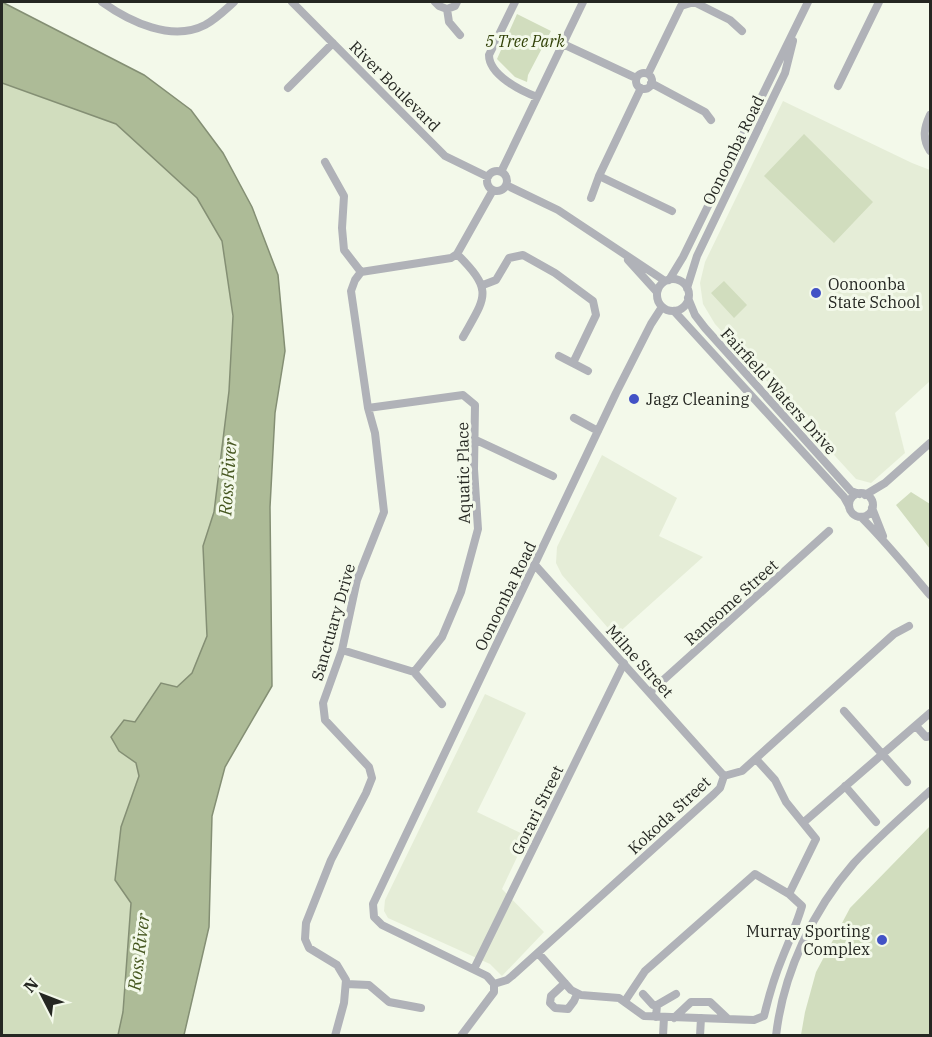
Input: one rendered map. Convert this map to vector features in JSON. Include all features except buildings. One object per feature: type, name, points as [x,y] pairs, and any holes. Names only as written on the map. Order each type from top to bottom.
[{"type":"street","points":[[102,2],[134,20],[161,30],[183,32],[207,24],[234,2]]},
{"type":"street","name":"River Boulevard","points":[[292,2],[445,156],[488,177]]},
{"type":"street","points":[[435,2],[447,9]]},
{"type":"street","points":[[447,9],[455,6],[457,2]]},
{"type":"street","points":[[515,2],[489,55],[490,63],[507,81],[537,98]]},
{"type":"street","points":[[501,172],[583,2]]},
{"type":"street","points":[[648,74],[681,6],[694,2],[730,20],[742,31]]},
{"type":"street","name":"Oonoonba Road","points":[[667,280],[683,257],[808,2]]},
{"type":"street","points":[[838,86],[879,2]]},
{"type":"street","points":[[447,9],[449,22],[460,35]]},
{"type":"street","name":"Oonoonba Road","points":[[687,288],[697,256],[785,73],[798,22]]},
{"type":"street","points":[[288,88],[333,43]]},
{"type":"street","points":[[563,44],[636,78]]},
{"type":"street","points":[[636,78],[643,73],[648,74]]},
{"type":"street","points":[[640,88],[648,87],[651,83],[648,74]]},
{"type":"street","points":[[636,78],[640,88]]},
{"type":"street","points":[[651,83],[705,112],[711,120]]},
{"type":"street","points":[[591,198],[640,88]]},
{"type":"street","points":[[930,115],[924,136],[930,151]]},
{"type":"street","points":[[326,162],[344,196],[342,228],[345,250],[361,272],[451,258],[457,254],[493,190]]},
{"type":"street","points":[[492,172],[501,172],[506,176],[506,185],[499,191],[493,190],[488,186],[488,177],[492,172]]},
{"type":"street","points":[[599,176],[672,211]]},
{"type":"street","points":[[506,185],[558,210],[621,253],[667,280],[680,280],[687,288],[688,298],[684,307],[674,311],[662,307],[657,298],[657,292],[667,280]]},
{"type":"street","points":[[621,253],[657,292]]},
{"type":"street","points":[[457,254],[473,270],[483,285],[483,300],[463,337]]},
{"type":"street","points":[[483,285],[495,280],[509,258],[523,255],[555,273],[593,301],[596,315],[573,363]]},
{"type":"street","name":"Sanctuary Drive","points":[[346,984],[337,965],[309,948],[305,939],[306,923],[331,860],[372,778],[369,767],[325,720],[323,703],[342,650],[357,580],[384,512],[375,433],[368,408],[351,291],[361,272]]},
{"type":"street","name":"Fairfield Waters Drive","points":[[688,298],[695,315],[705,328],[851,491],[862,494]]},
{"type":"street","name":"Oonoonba Road","points":[[474,969],[382,925],[374,917],[373,904],[598,431],[651,324],[662,307]]},
{"type":"street","name":"Fairfield Waters Drive","points":[[674,311],[844,497],[849,506]]},
{"type":"street","points":[[559,356],[588,371]]},
{"type":"street","name":"Aquatic Place","points":[[368,408],[462,395],[475,405],[474,469],[478,529],[461,592],[442,637],[414,672]]},
{"type":"street","points":[[574,418],[598,431]]},
{"type":"street","points":[[476,440],[553,476]]},
{"type":"street","points":[[930,443],[885,483],[851,500],[849,506],[852,513],[861,517],[885,541],[930,595]]},
{"type":"street","points":[[861,517],[868,514],[885,483]]},
{"type":"street","points":[[862,494],[872,505],[885,541]]},
{"type":"street","name":"Ransome Street","points":[[650,692],[830,531]]},
{"type":"street","name":"Milne Street","points":[[535,565],[724,776]]},
{"type":"street","name":"Kokoda Street","points":[[494,984],[507,980],[714,794],[720,788],[724,776],[739,773],[894,634],[909,627]]},
{"type":"street","points":[[342,650],[414,672],[442,704]]},
{"type":"street","name":"Gorari Street","points":[[474,969],[624,663]]},
{"type":"street","points":[[844,711],[907,782]]},
{"type":"street","points":[[804,822],[930,713]]},
{"type":"street","points":[[916,726],[926,737],[930,736]]},
{"type":"street","points":[[756,759],[775,780],[786,802],[816,839],[789,894]]},
{"type":"street","points":[[845,786],[876,822]]},
{"type":"street","points":[[776,1035],[783,1000],[793,968],[819,912],[854,864],[878,838],[930,790]]},
{"type":"street","points":[[538,953],[577,994],[615,996],[626,1001],[641,1015],[754,1020],[764,1016],[768,997],[802,906],[789,894],[755,874],[645,971],[626,1001]]},
{"type":"street","points":[[461,1035],[494,992],[494,984],[487,976],[474,969]]},
{"type":"street","points":[[565,983],[551,996],[550,1002],[555,1008],[568,1009],[577,994]]},
{"type":"street","points":[[335,1035],[344,1003],[346,984],[369,985],[389,1002],[421,1008]]},
{"type":"street","points":[[643,994],[653,1005],[657,1005],[676,994]]},
{"type":"street","points":[[674,1017],[691,1002],[710,1002],[728,1019]]},
{"type":"street","points":[[657,1005],[663,1035]]},
{"type":"street","points":[[700,1035],[701,1018]]},
{"type":"shaded area","name":"Oonoonba State School","points":[[783,101],[930,170],[930,381],[895,413],[905,453],[871,483],[856,479],[715,324],[703,304],[700,283],[705,262]]},
{"type":"shaded area","points":[[602,455],[677,498],[659,536],[703,557],[615,636],[562,575],[556,563],[557,547]]},
{"type":"shaded area","points":[[485,694],[526,713],[477,812],[527,836],[502,889],[544,932],[502,976],[490,964],[388,918],[384,911],[385,900]]},
{"type":"green space","name":"5 Tree Park","points":[[517,14],[551,31],[528,75],[527,82],[515,77],[497,59]]},
{"type":"green space","points":[[2,83],[116,124],[197,198],[222,241],[233,316],[229,391],[214,512],[203,546],[207,636],[192,673],[177,687],[161,683],[119,751],[136,763],[139,776],[121,827],[115,880],[131,903],[123,1012],[118,1035],[2,1036]]},
{"type":"green space","points":[[804,134],[873,202],[834,243],[764,176]]},
{"type":"green space","points":[[724,281],[747,305],[734,318],[711,293]]},
{"type":"green space","points":[[911,492],[930,504],[930,549],[896,505]]},
{"type":"green space","name":"Murray Sporting Complex","points":[[930,826],[930,1035],[801,1035],[816,972],[850,908]]},
{"type":"water","name":"Ross River","points":[[2,2],[144,75],[191,110],[223,153],[252,207],[278,275],[285,351],[275,413],[270,507],[272,686],[225,767],[212,816],[209,927],[184,1035],[118,1035],[123,1012],[131,903],[115,880],[121,827],[139,776],[136,763],[119,751],[111,737],[124,720],[135,722],[161,683],[177,687],[192,673],[207,636],[203,546],[214,512],[229,391],[233,316],[222,241],[197,198],[116,124],[2,83]]},
{"type":"place","name":"Oonoonba State School","points":[[816,293]]},
{"type":"place","name":"Jagz Cleaning","points":[[634,399]]},
{"type":"place","name":"Murray Sporting Complex","points":[[882,940]]}]
